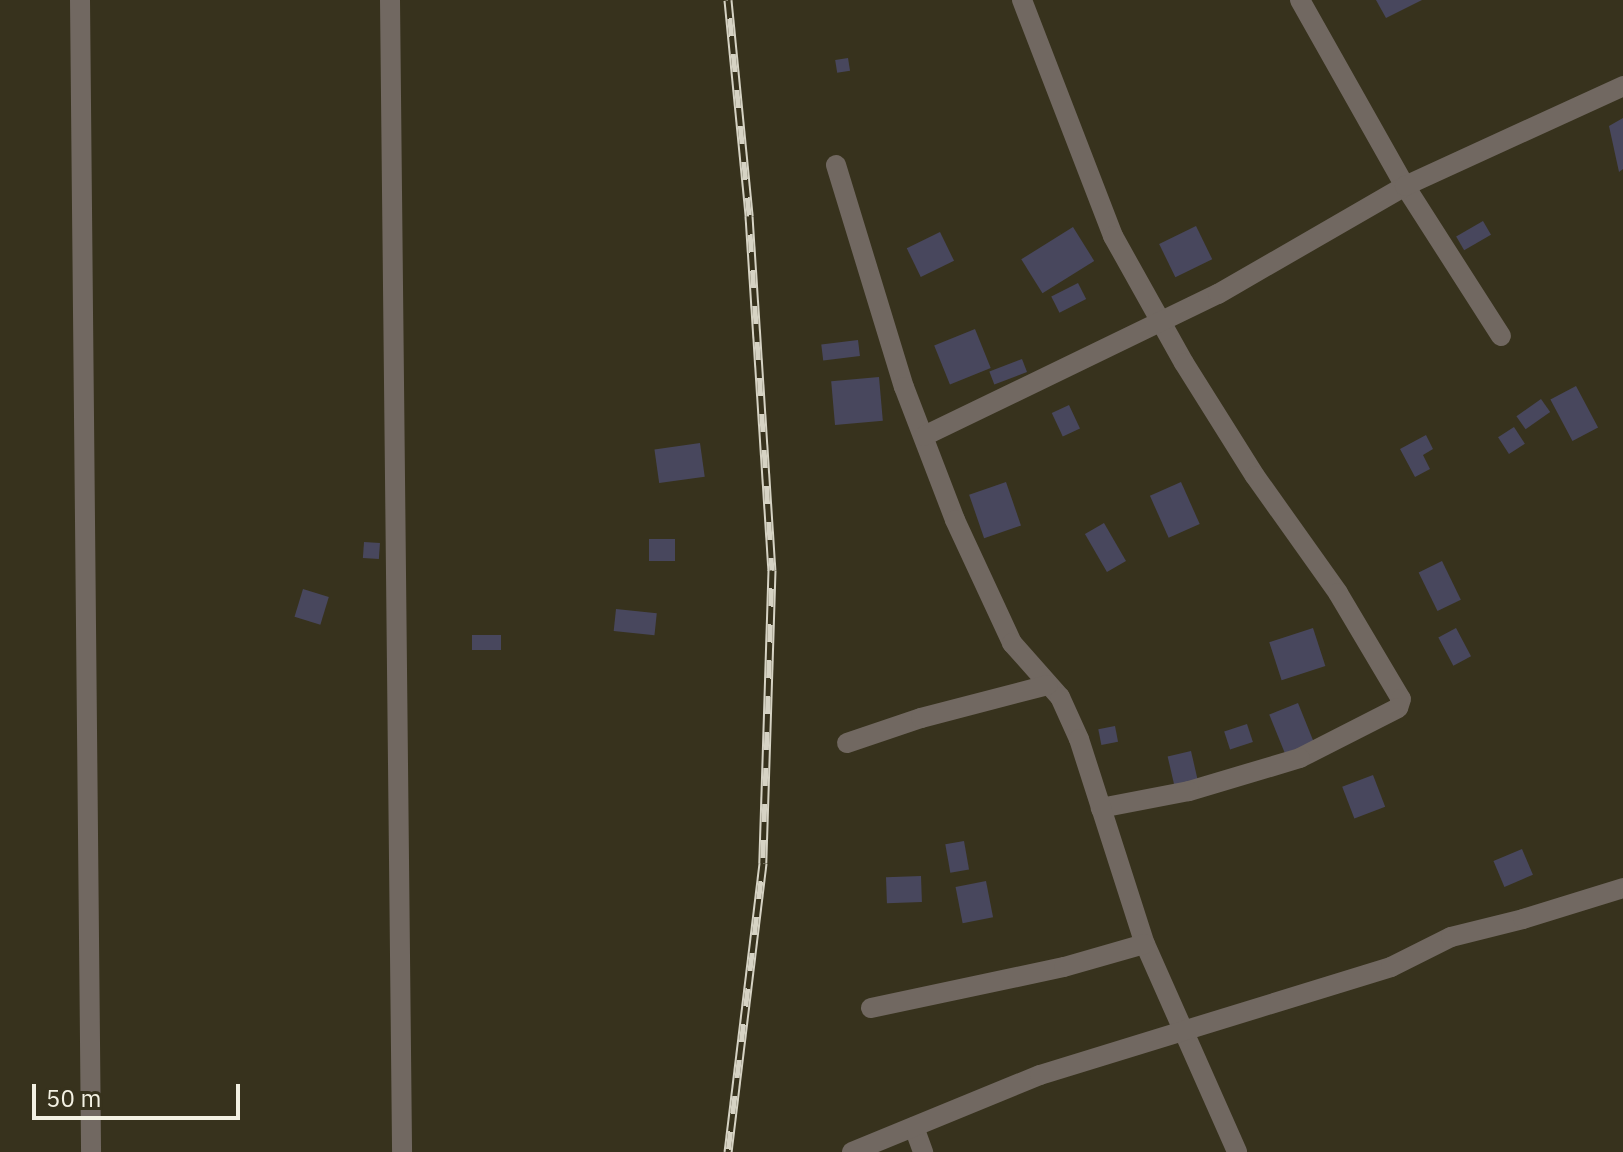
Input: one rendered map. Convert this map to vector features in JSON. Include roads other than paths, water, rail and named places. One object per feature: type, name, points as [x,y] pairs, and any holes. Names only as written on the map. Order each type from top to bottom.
[{"type":"street","points":[[80,0],[91,1152]]},
{"type":"street","points":[[390,0],[402,1152]]},
{"type":"street","points":[[1022,0],[1113,236],[1255,476],[1338,593],[1401,699],[1398,708],[1300,758],[1189,791],[1101,808]]},
{"type":"street","points":[[1300,0],[1405,186],[1501,336]]},
{"type":"street","points":[[924,436],[1218,294],[1405,186],[1623,86]]},
{"type":"street","points":[[836,165],[904,387],[955,520],[1012,643],[1060,697],[1079,739],[1145,944],[1237,1152]]},
{"type":"street","points":[[847,743],[921,718],[1048,685]]},
{"type":"street","points":[[852,1152],[1040,1075],[1391,967],[1451,937],[1523,919],[1623,888]]},
{"type":"street","points":[[871,1008],[1064,967],[1145,944]]},
{"type":"street","points":[[914,1127],[923,1152]]},
{"type":"railway","points":[[728,0],[749,216],[772,570],[763,863],[728,1152]]}]
